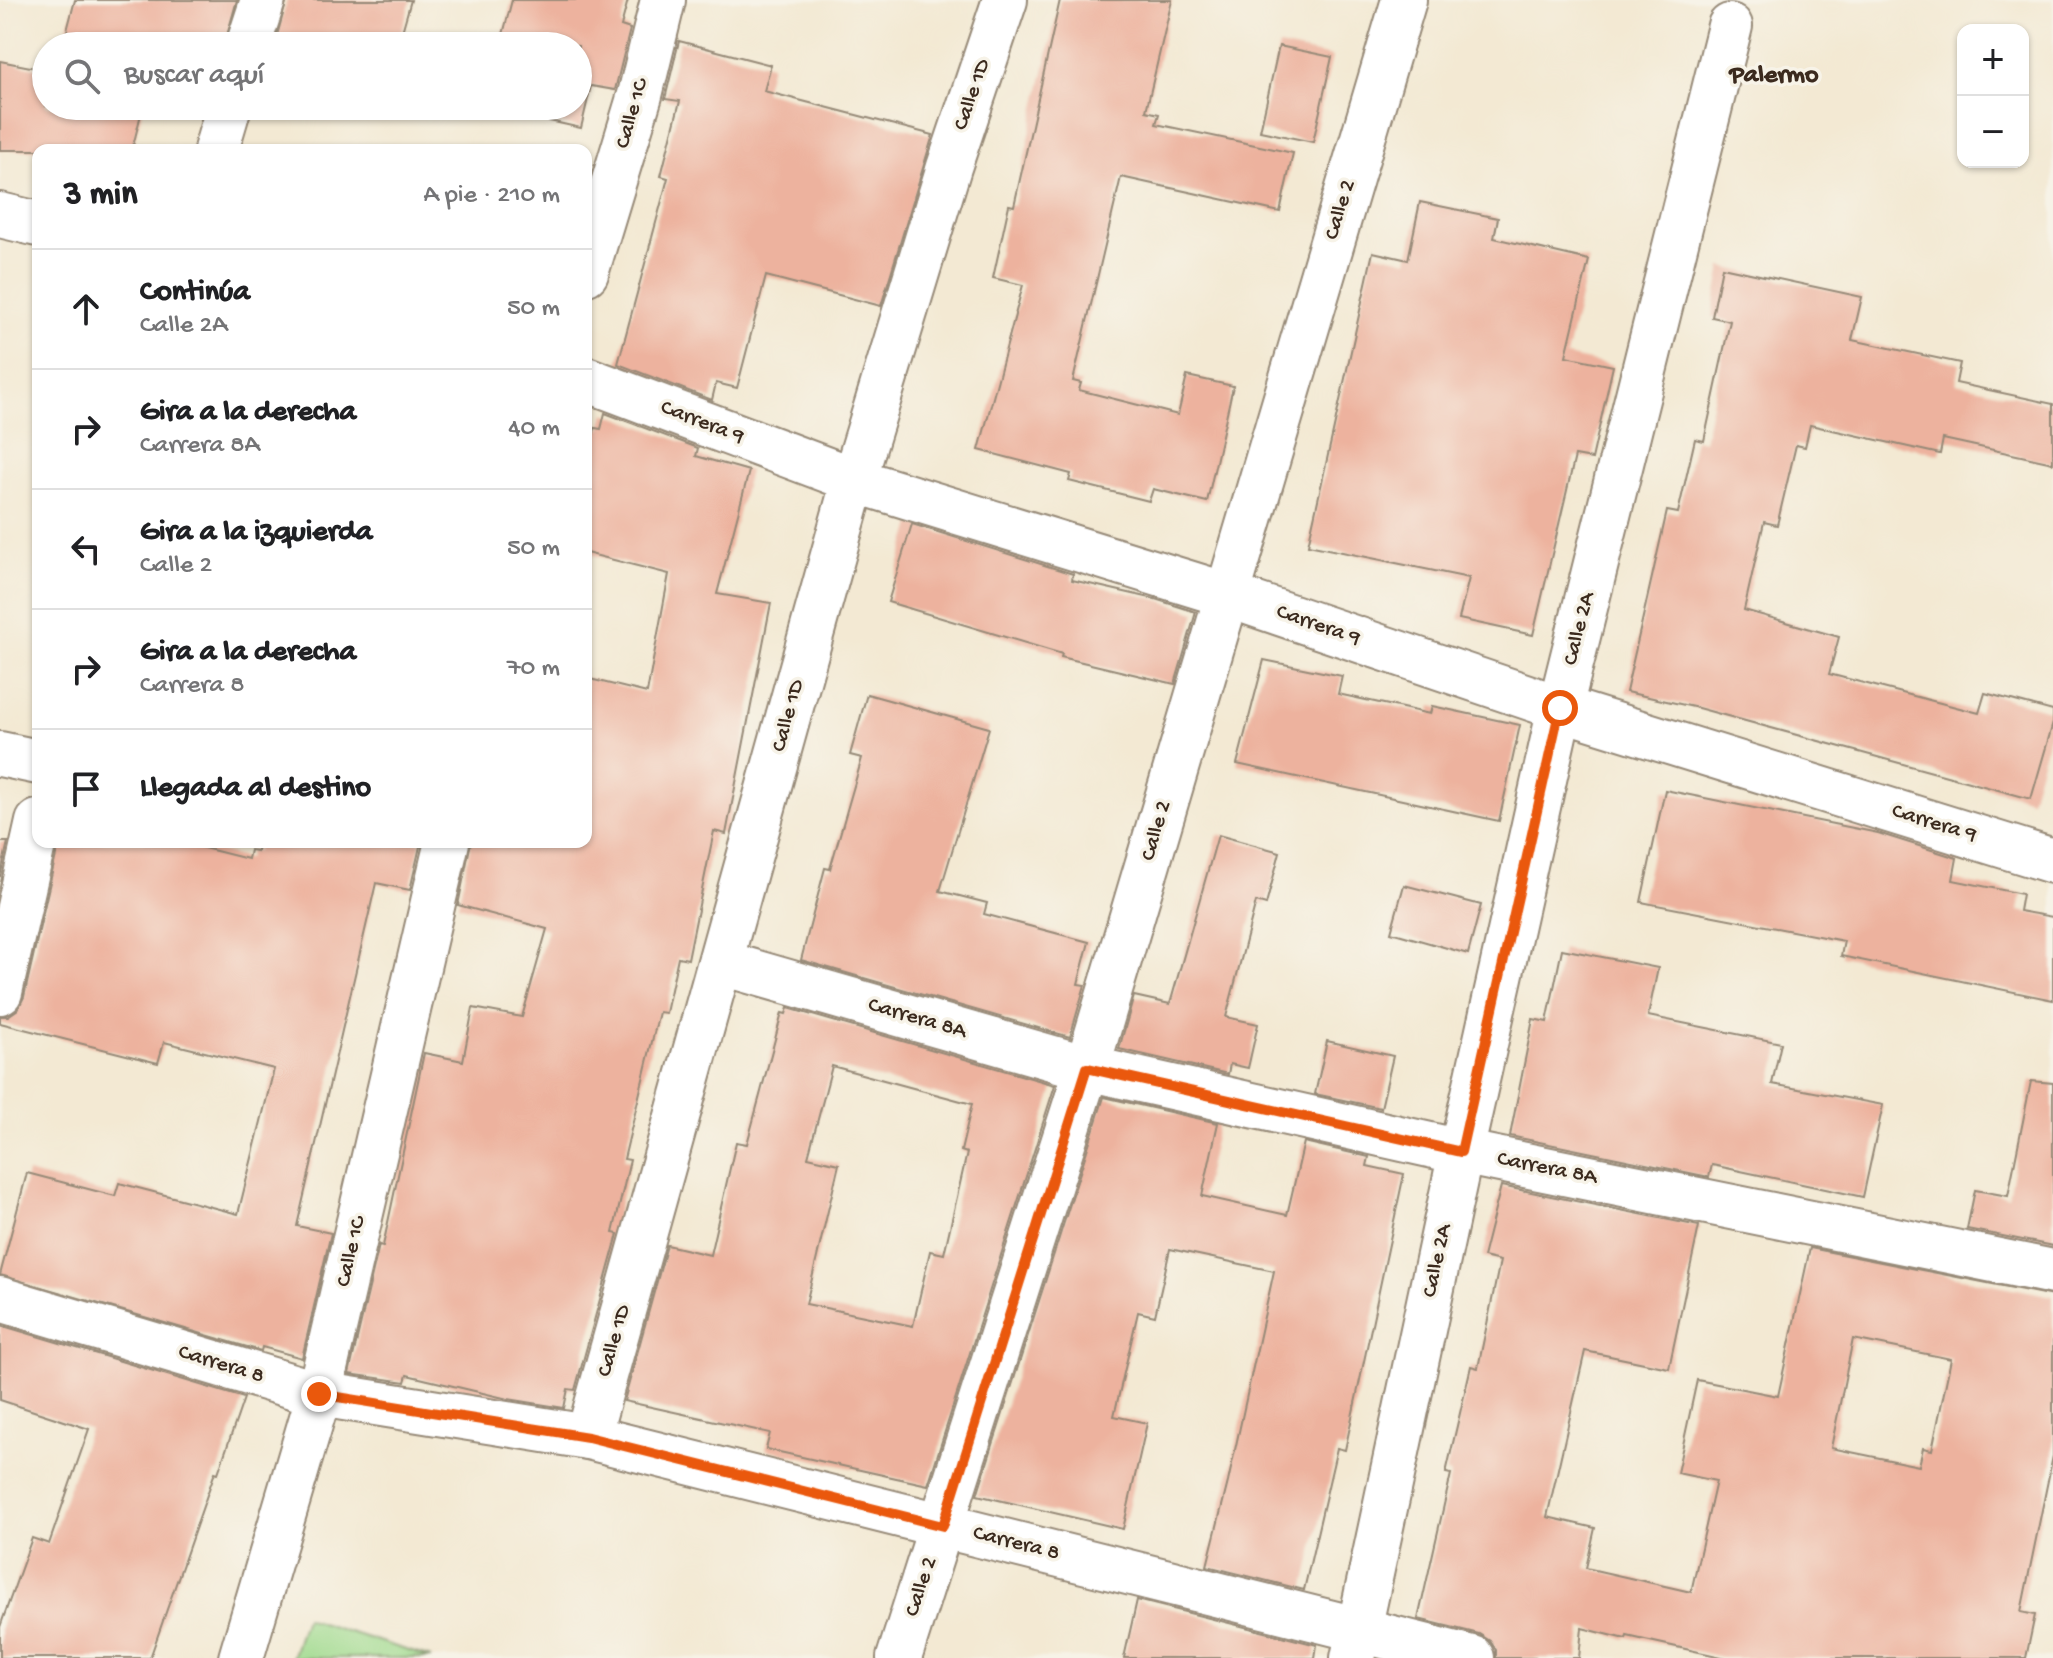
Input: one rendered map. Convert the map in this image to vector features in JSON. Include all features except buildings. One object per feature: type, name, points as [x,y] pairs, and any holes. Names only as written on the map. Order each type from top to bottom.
[{"type":"street","points":[[253,32],[263,0]]},
{"type":"street","name":"Calle 1C","points":[[592,253],[640,95],[663,0]]},
{"type":"street","name":"Calle 1D","points":[[588,1437],[854,480],[949,167],[1005,0]]},
{"type":"street","name":"Calle 2","points":[[899,1658],[1087,1068],[1404,0]]},
{"type":"street","name":"Calle 2A","points":[[1356,1643],[1560,708],[1730,26]]},
{"type":"street","points":[[218,144],[225,120]]},
{"type":"street","points":[[0,215],[32,223]]},
{"type":"street","name":"Carrera 9","points":[[592,381],[854,480],[1227,595],[1560,708],[2053,861]]},
{"type":"street","points":[[0,754],[32,761]]},
{"type":"street","points":[[0,992],[32,848]]},
{"type":"street","name":"Calle 1C","points":[[241,1658],[319,1394],[446,848]]},
{"type":"street","name":"Carrera 8A","points":[[722,963],[1087,1068],[1461,1152],[2053,1272]]},
{"type":"street","name":"Carrera 8","points":[[0,1299],[319,1394],[588,1437],[943,1526],[1356,1643],[1472,1658]]},
{"type":"green space","points":[[305,1618],[431,1658],[292,1658]]},
{"type":"district","name":"Palermo","points":[[1774,76]]},
{"type":"route","points":[[319,1394],[588,1437],[943,1526],[1087,1068],[1461,1152],[1560,708]]}]
